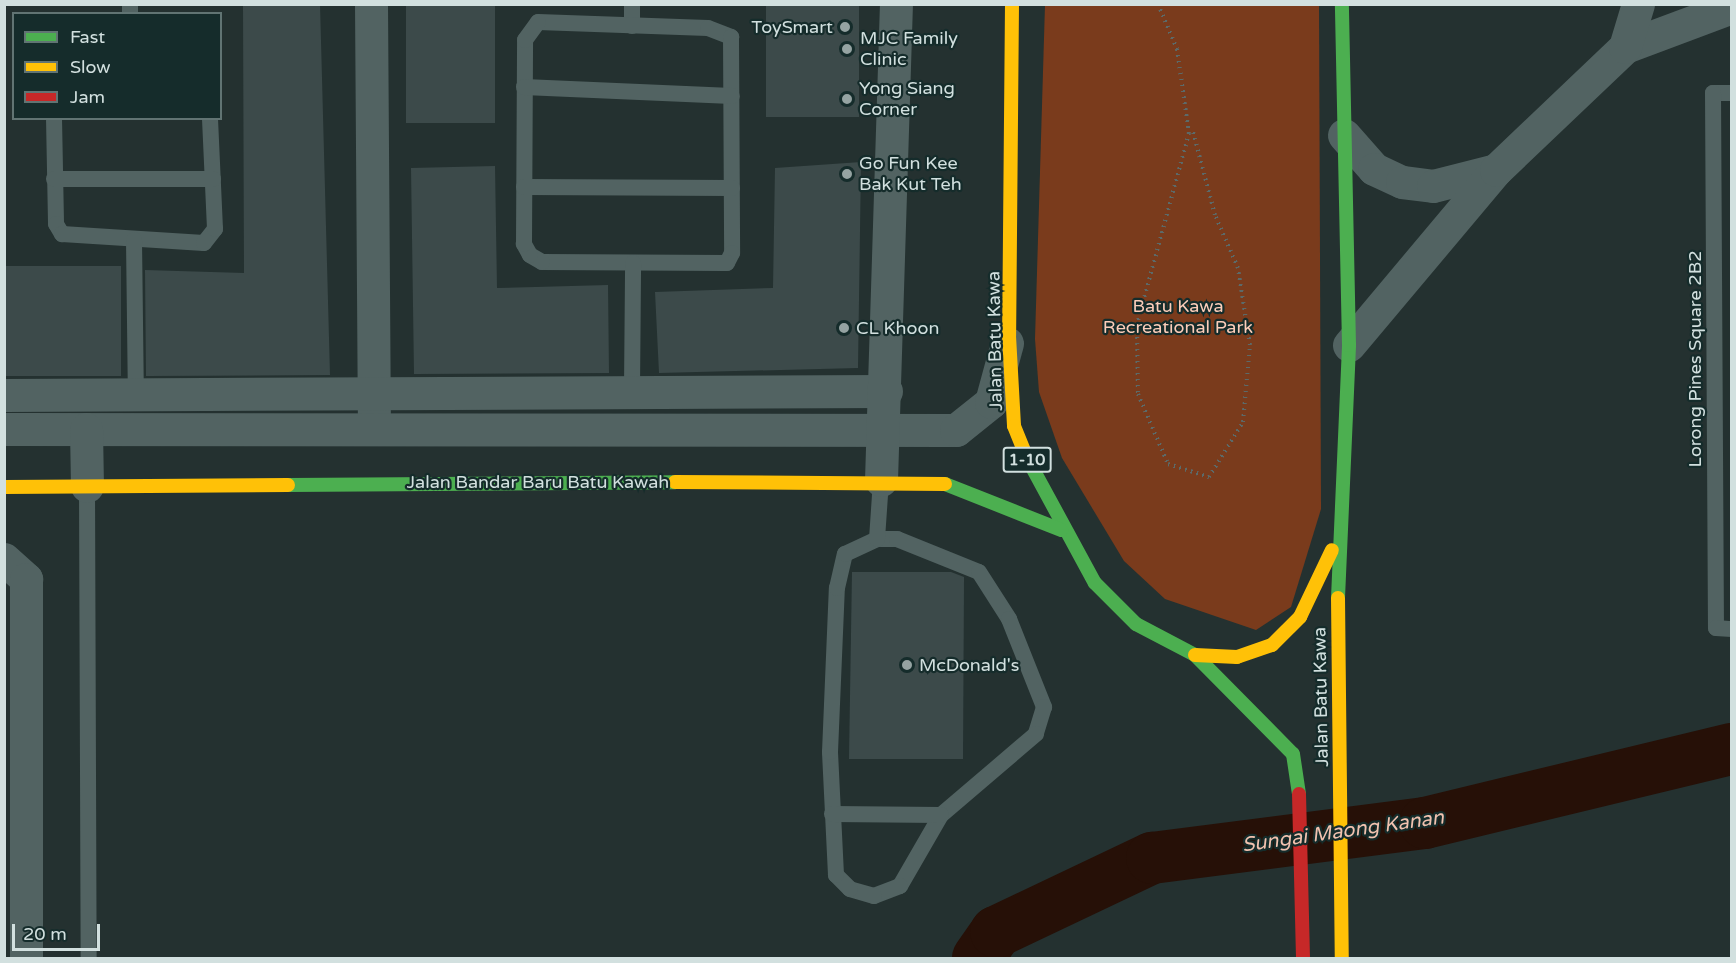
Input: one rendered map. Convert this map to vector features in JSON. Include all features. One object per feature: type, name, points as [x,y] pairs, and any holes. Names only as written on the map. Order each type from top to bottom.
[{"type":"main road","name":"Jalan Batu Kawa","points":[[1012,4],[1009,336],[1014,426],[1061,530],[1095,583],[1136,624],[1195,655],[1293,754],[1301,806],[1303,958]]},
{"type":"main road","name":"Jalan Batu Kawa","points":[[1342,4],[1349,345],[1337,537],[1342,958]]},
{"type":"main road","name":"Jalan Bandar Baru Batu Kawah","points":[[4,487],[881,480],[953,484],[1061,530]]},
{"type":"main road","points":[[1195,655],[1237,657],[1272,645],[1300,617],[1337,537]]},
{"type":"street","points":[[371,4],[374,431]]},
{"type":"street","points":[[881,480],[885,431],[896,4]]},
{"type":"street","points":[[1626,46],[1638,4]]},
{"type":"street","points":[[1349,345],[1496,170],[1626,46],[1731,7]]},
{"type":"street","points":[[1344,135],[1374,169],[1402,182],[1433,186],[1496,170]]},
{"type":"street","points":[[4,429],[956,430],[991,402],[1009,336]]},
{"type":"street","points":[[4,395],[632,389],[886,391]]},
{"type":"street","points":[[86,429],[87,486]]},
{"type":"street","points":[[4,559],[26,579],[15,812],[26,958]]},
{"type":"lane","points":[[632,4],[632,26]]},
{"type":"lane","points":[[538,21],[723,31],[731,37],[732,253],[727,263],[542,262],[530,255],[524,244],[524,87],[525,40],[538,21]]},
{"type":"lane","points":[[524,87],[732,96]]},
{"type":"lane","name":"Lorong Pines Square 2B2","points":[[1731,93],[1713,93],[1716,628],[1731,629]]},
{"type":"lane","points":[[54,120],[56,224],[62,234],[204,243],[215,229],[210,120]]},
{"type":"lane","points":[[54,179],[213,179]]},
{"type":"lane","points":[[524,187],[732,188]]},
{"type":"lane","points":[[134,240],[136,394]]},
{"type":"lane","points":[[632,389],[633,263]]},
{"type":"lane","points":[[877,539],[881,480]]},
{"type":"lane","points":[[87,486],[89,958]]},
{"type":"lane","points":[[877,539],[897,539],[979,572],[1009,619],[1044,707],[1036,734],[940,815],[900,886],[874,896],[850,889],[836,875],[832,814],[837,588],[845,554],[877,539]]},
{"type":"lane","points":[[832,814],[940,815]]},
{"type":"path","points":[[1158,4],[1177,49],[1189,133],[1137,325],[1138,394],[1168,464],[1209,477],[1243,422],[1250,345],[1238,268],[1215,215],[1193,132]]},
{"type":"green space","name":"Batu Kawa Recreational Park","points":[[1045,5],[1319,5],[1321,509],[1291,607],[1256,630],[1165,599],[1124,561],[1062,458],[1039,392],[1035,339]]},
{"type":"building","points":[[243,4],[320,4],[330,375],[146,376],[145,270],[244,273]]},
{"type":"building","points":[[406,4],[495,4],[495,123],[406,123]]},
{"type":"building","points":[[766,4],[859,4],[859,117],[766,117]]},
{"type":"building","points":[[861,162],[858,368],[659,373],[655,292],[773,288],[775,168]]},
{"type":"building","points":[[495,166],[497,288],[608,285],[609,373],[414,374],[411,168]]},
{"type":"building","points":[[4,266],[121,266],[121,376],[4,376]]},
{"type":"building","name":"McDonald's","points":[[852,572],[951,572],[964,577],[963,759],[849,759]]},
{"type":"waterway","name":"Sungai Maong Kanan","points":[[978,958],[996,932],[1152,858],[1425,823],[1732,749]]},
{"type":"traffic: fast","points":[[1338,598],[1349,345],[1342,4]]},
{"type":"traffic: fast","points":[[1027,458],[1095,583],[1136,624],[1195,655],[1293,754],[1299,794]]},
{"type":"traffic: fast","points":[[288,485],[675,482]]},
{"type":"traffic: fast","points":[[945,484],[1061,530]]},
{"type":"traffic: slow","points":[[1012,4],[1009,336],[1014,426],[1027,458]]},
{"type":"traffic: slow","points":[[675,482],[945,484]]},
{"type":"traffic: slow","points":[[4,487],[288,485]]},
{"type":"traffic: slow","points":[[1195,655],[1237,657],[1272,645],[1300,617],[1332,550]]},
{"type":"traffic: slow","points":[[1338,598],[1342,958]]},
{"type":"traffic: jam","points":[[1299,794],[1303,958]]},
{"type":"place","name":"ToySmart","points":[[845,27]]},
{"type":"place","name":"MJC Family Clinic","points":[[847,49]]},
{"type":"place","name":"Yong Siang Corner","points":[[847,99]]},
{"type":"place","name":"Go Fun Kee Bak Kut Teh","points":[[847,174]]},
{"type":"place","name":"CL Khoon","points":[[844,328]]},
{"type":"place","name":"McDonald's","points":[[907,665]]}]
